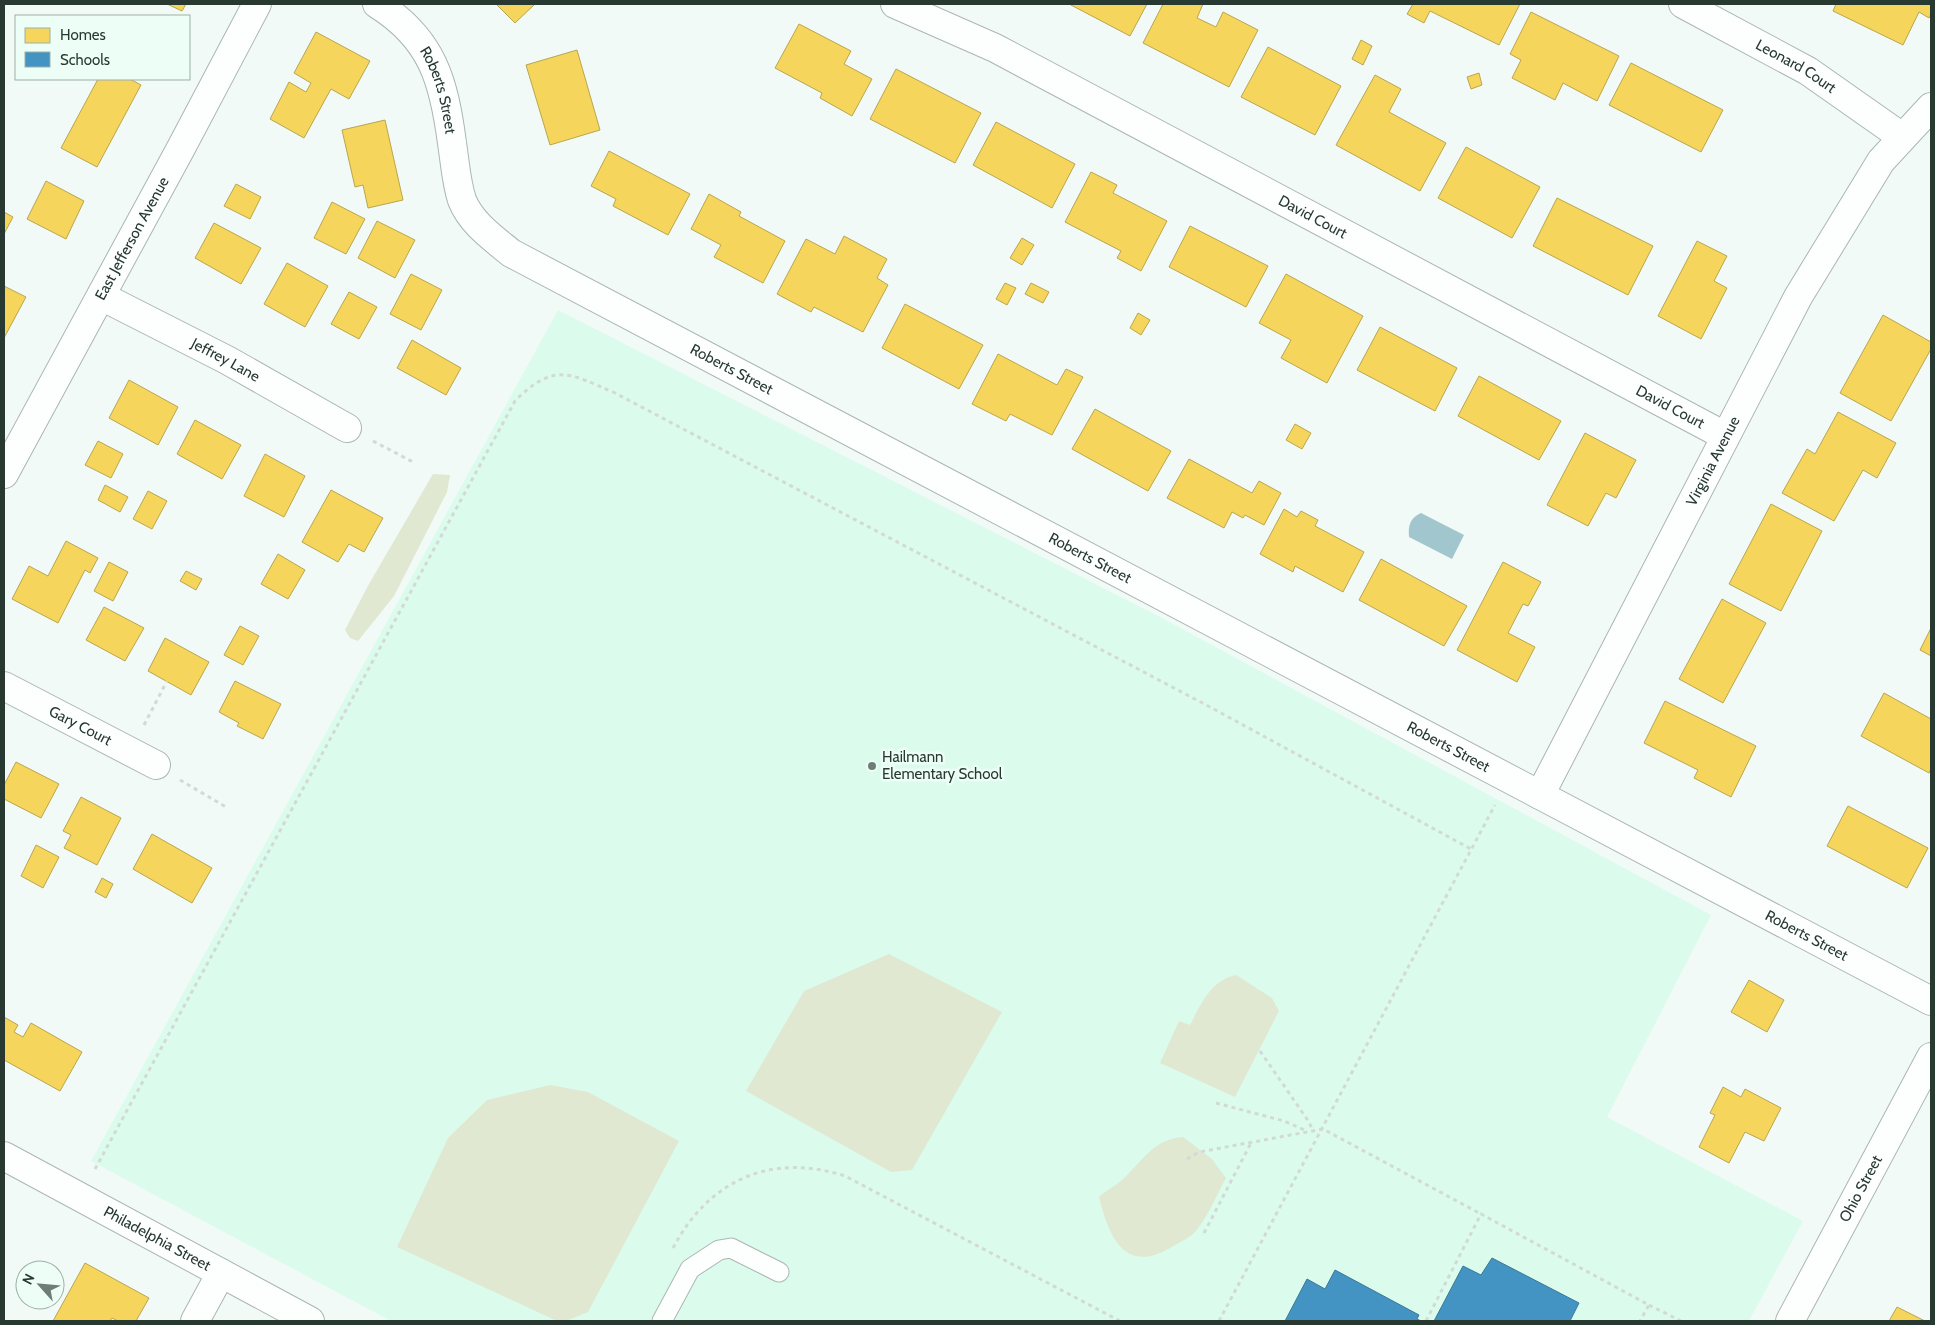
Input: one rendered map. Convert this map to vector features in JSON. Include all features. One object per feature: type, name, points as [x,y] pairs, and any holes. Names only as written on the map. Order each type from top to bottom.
[{"type":"street","name":"East Jefferson Avenue","points":[[4,474],[257,4]]},
{"type":"street","name":"Roberts Street","points":[[377,4],[389,11],[411,32],[429,54],[443,86],[462,200],[472,217],[511,253],[1931,1001]]},
{"type":"street","name":"David Court","points":[[895,4],[995,48],[1725,436]]},
{"type":"street","name":"Leonard Court","points":[[1683,4],[1808,71],[1902,137]]},
{"type":"street","name":"Virginia Avenue","points":[[1540,795],[1725,436],[1830,242],[1881,161],[1931,107]]},
{"type":"street","name":"Jeffrey Lane","points":[[101,296],[227,360],[347,428]]},
{"type":"street","name":"Gary Court","points":[[4,686],[156,765]]},
{"type":"street","name":"Ohio Street","points":[[1790,1321],[1931,1057]]},
{"type":"street","name":"Philadelphia Street","points":[[4,1156],[310,1321]]},
{"type":"street","points":[[196,1321],[221,1273]]},
{"type":"lane","points":[[662,1321],[690,1269],[719,1250],[731,1248],[779,1272]]},
{"type":"path","points":[[95,1169],[516,402],[534,383],[558,374],[580,378],[614,393],[1193,698],[1471,849]]},
{"type":"path","points":[[380,445],[412,462]]},
{"type":"path","points":[[144,725],[167,682]]},
{"type":"path","points":[[156,765],[226,807]]},
{"type":"path","points":[[1219,1321],[1495,804]]},
{"type":"path","points":[[1260,1051],[1310,1122],[1310,1131]]},
{"type":"path","points":[[1216,1103],[1284,1121],[1310,1131]]},
{"type":"path","points":[[1187,1159],[1199,1152],[1323,1129],[1682,1321]]},
{"type":"path","points":[[1204,1233],[1251,1142]]},
{"type":"path","points":[[671,1251],[686,1226],[705,1202],[739,1180],[780,1167],[796,1166],[826,1170],[845,1176],[1120,1321]]},
{"type":"path","points":[[1426,1321],[1481,1214]]},
{"type":"path","points":[[1640,1321],[1649,1305]]},
{"type":"shaded area","name":"Hailmann Elementary School","points":[[558,310],[1162,618],[1711,915],[1607,1117],[1803,1221],[1749,1321],[391,1321],[91,1161]]},
{"type":"shaded area","points":[[433,474],[450,475],[447,492],[394,596],[358,641],[350,638],[345,630],[369,584]]},
{"type":"shaded area","points":[[889,954],[1002,1012],[912,1170],[891,1172],[746,1091],[804,991]]},
{"type":"shaded area","points":[[1236,975],[1272,998],[1279,1011],[1235,1097],[1160,1063],[1179,1021],[1190,1025],[1213,987],[1227,978]]},
{"type":"shaded area","points":[[550,1085],[588,1092],[679,1141],[588,1312],[566,1321],[557,1321],[397,1247],[448,1138],[487,1100]]},
{"type":"shaded area","points":[[1183,1137],[1212,1159],[1226,1178],[1204,1220],[1193,1234],[1156,1255],[1142,1257],[1131,1254],[1122,1248],[1114,1238],[1108,1226],[1099,1197],[1121,1181],[1156,1147],[1164,1142]]},
{"type":"water","points":[[1421,513],[1464,535],[1452,559],[1409,537],[1410,522]]},
{"type":"building: Homes","points":[[167,4],[186,4],[182,11]]},
{"type":"building: Homes","points":[[496,4],[535,4],[515,23]]},
{"type":"building: Homes","points":[[1069,4],[1147,4],[1130,36]]},
{"type":"building: Homes","points":[[1163,4],[1203,4],[1197,18],[1216,27],[1223,12],[1258,30],[1229,87],[1143,43]]},
{"type":"building: Homes","points":[[1413,4],[1520,4],[1499,45],[1430,11],[1424,23],[1407,14]]},
{"type":"building: Homes","points":[[1836,4],[1931,4],[1931,14],[1929,18],[1919,12],[1903,45],[1833,11]]},
{"type":"building: Homes","points":[[1531,12],[1619,56],[1597,101],[1563,83],[1555,100],[1512,78],[1521,60],[1510,54]]},
{"type":"building: Homes","points":[[799,24],[851,51],[844,64],[872,79],[852,116],[820,98],[822,93],[775,68]]},
{"type":"building: Homes","points":[[316,32],[370,61],[349,99],[331,89],[304,138],[270,119],[289,82],[306,92],[311,83],[294,73]]},
{"type":"building: Homes","points":[[1361,40],[1372,46],[1363,65],[1352,59]]},
{"type":"building: Homes","points":[[1268,47],[1341,86],[1315,135],[1241,97]]},
{"type":"building: Homes","points":[[577,50],[600,130],[550,145],[526,65]]},
{"type":"building: Homes","points":[[1631,63],[1723,110],[1701,152],[1609,105]]},
{"type":"building: Homes","points":[[896,69],[981,113],[955,163],[870,119]]},
{"type":"building: Homes","points":[[1479,73],[1482,85],[1471,89],[1467,77]]},
{"type":"building: Homes","points":[[1375,75],[1401,89],[1389,112],[1446,143],[1420,191],[1336,145]]},
{"type":"building: Homes","points":[[97,80],[132,80],[141,85],[97,167],[61,148]]},
{"type":"building: Homes","points":[[385,120],[403,200],[368,208],[363,185],[355,187],[342,130]]},
{"type":"building: Homes","points":[[996,122],[1075,164],[1052,208],[973,165]]},
{"type":"building: Homes","points":[[1466,147],[1540,187],[1512,238],[1438,198]]},
{"type":"building: Homes","points":[[609,151],[690,194],[668,235],[613,206],[616,199],[591,186]]},
{"type":"building: Homes","points":[[1091,172],[1117,185],[1113,193],[1167,221],[1141,271],[1117,258],[1121,251],[1065,222]]},
{"type":"building: Homes","points":[[46,181],[84,201],[66,239],[27,219]]},
{"type":"building: Homes","points":[[236,184],[261,197],[250,219],[224,206]]},
{"type":"building: Homes","points":[[709,194],[741,212],[739,216],[785,241],[763,283],[714,257],[721,245],[691,229]]},
{"type":"building: Homes","points":[[1557,198],[1653,246],[1628,295],[1533,246]]},
{"type":"building: Homes","points":[[332,202],[365,219],[346,254],[314,238]]},
{"type":"building: Homes","points":[[4,212],[13,217],[4,234]]},
{"type":"building: Homes","points":[[377,221],[415,240],[395,278],[358,258]]},
{"type":"building: Homes","points":[[214,223],[261,248],[241,284],[195,258]]},
{"type":"building: Homes","points":[[1190,226],[1268,266],[1246,307],[1169,267]]},
{"type":"building: Homes","points":[[844,236],[887,259],[877,278],[888,285],[863,332],[814,307],[811,312],[777,294],[806,239],[835,254]]},
{"type":"building: Homes","points":[[1022,238],[1034,245],[1022,265],[1010,258]]},
{"type":"building: Homes","points":[[1697,241],[1727,256],[1714,281],[1727,288],[1701,339],[1658,316]]},
{"type":"building: Homes","points":[[287,263],[328,286],[305,327],[264,304]]},
{"type":"building: Homes","points":[[411,274],[442,290],[421,330],[390,314]]},
{"type":"building: Homes","points":[[1286,274],[1363,316],[1327,383],[1281,358],[1291,340],[1259,323]]},
{"type":"building: Homes","points":[[1005,283],[1016,288],[1007,305],[996,299]]},
{"type":"building: Homes","points":[[1031,283],[1049,292],[1043,303],[1025,294]]},
{"type":"building: Homes","points":[[4,286],[26,297],[4,338]]},
{"type":"building: Homes","points":[[349,292],[377,307],[359,339],[331,324]]},
{"type":"building: Homes","points":[[905,304],[983,345],[959,389],[882,348]]},
{"type":"building: Homes","points":[[1138,313],[1150,320],[1141,335],[1130,328]]},
{"type":"building: Homes","points":[[1883,315],[1931,342],[1931,349],[1891,421],[1840,393]]},
{"type":"building: Homes","points":[[1380,327],[1457,368],[1435,411],[1357,370]]},
{"type":"building: Homes","points":[[412,340],[461,368],[446,395],[397,368]]},
{"type":"building: Homes","points":[[998,354],[1057,385],[1066,369],[1083,377],[1052,435],[1010,414],[1006,421],[972,404]]},
{"type":"building: Homes","points":[[1479,376],[1561,421],[1539,460],[1458,416]]},
{"type":"building: Homes","points":[[129,380],[178,407],[158,445],[109,418]]},
{"type":"building: Homes","points":[[1095,409],[1171,451],[1148,491],[1072,449]]},
{"type":"building: Homes","points":[[1838,412],[1896,443],[1877,478],[1863,470],[1834,521],[1782,493],[1807,449],[1815,454]]},
{"type":"building: Homes","points":[[195,420],[241,445],[222,479],[177,454]]},
{"type":"building: Homes","points":[[1295,424],[1311,433],[1302,449],[1286,440]]},
{"type":"building: Homes","points":[[1585,433],[1636,460],[1616,498],[1606,493],[1588,526],[1547,505]]},
{"type":"building: Homes","points":[[98,441],[123,454],[111,478],[85,465]]},
{"type":"building: Homes","points":[[265,454],[305,476],[284,517],[244,496]]},
{"type":"building: Homes","points":[[1189,459],[1252,493],[1259,481],[1281,493],[1264,525],[1245,515],[1243,518],[1232,512],[1224,528],[1167,498]]},
{"type":"building: Homes","points":[[105,485],[128,497],[120,512],[98,500]]},
{"type":"building: Homes","points":[[331,490],[383,518],[364,552],[349,544],[338,562],[302,542]]},
{"type":"building: Homes","points":[[148,491],[167,501],[152,529],[133,519]]},
{"type":"building: Homes","points":[[1771,504],[1822,531],[1781,611],[1729,584]]},
{"type":"building: Homes","points":[[1284,509],[1297,517],[1301,511],[1318,520],[1315,526],[1364,552],[1343,592],[1295,566],[1293,572],[1260,554]]},
{"type":"building: Homes","points":[[66,541],[98,558],[90,573],[85,570],[58,623],[12,599],[29,566],[48,576]]},
{"type":"building: Homes","points":[[278,554],[305,570],[288,599],[261,584]]},
{"type":"building: Homes","points":[[1381,559],[1467,606],[1444,646],[1359,600]]},
{"type":"building: Homes","points":[[109,562],[128,572],[113,601],[94,591]]},
{"type":"building: Homes","points":[[1503,562],[1541,582],[1528,606],[1523,604],[1508,633],[1535,647],[1517,682],[1457,650]]},
{"type":"building: Homes","points":[[186,571],[202,579],[196,590],[180,581]]},
{"type":"building: Homes","points":[[1722,599],[1766,623],[1723,703],[1679,679]]},
{"type":"building: Homes","points":[[104,607],[144,628],[125,661],[86,640]]},
{"type":"building: Homes","points":[[240,626],[259,636],[243,665],[224,655]]},
{"type":"building: Homes","points":[[1931,628],[1931,656],[1920,650]]},
{"type":"building: Homes","points":[[165,638],[209,662],[191,695],[148,671]]},
{"type":"building: Homes","points":[[235,681],[281,704],[263,739],[237,726],[239,723],[219,712]]},
{"type":"building: Homes","points":[[1884,693],[1931,719],[1931,769],[1929,773],[1861,736]]},
{"type":"building: Homes","points":[[1665,701],[1756,746],[1731,797],[1694,778],[1698,770],[1644,743]]},
{"type":"building: Homes","points":[[16,762],[59,784],[41,818],[4,799],[4,785]]},
{"type":"building: Homes","points":[[81,797],[121,818],[97,865],[64,848],[71,835],[63,831]]},
{"type":"building: Homes","points":[[1848,806],[1928,848],[1907,888],[1827,846]]},
{"type":"building: Homes","points":[[152,834],[212,868],[192,903],[133,869]]},
{"type":"building: Homes","points":[[36,845],[59,857],[43,888],[21,876]]},
{"type":"building: Homes","points":[[102,878],[113,884],[106,898],[95,892]]},
{"type":"building: Homes","points":[[1749,980],[1784,1000],[1767,1032],[1731,1012]]},
{"type":"building: Homes","points":[[4,1017],[18,1025],[14,1032],[23,1037],[31,1023],[82,1052],[60,1091],[4,1060]]},
{"type":"building: Homes","points":[[1723,1087],[1741,1097],[1745,1089],[1781,1108],[1764,1141],[1745,1132],[1729,1163],[1699,1147],[1715,1115],[1710,1113]]},
{"type":"building: Homes","points":[[85,1263],[149,1298],[136,1321],[118,1321],[112,1318],[110,1321],[53,1321],[59,1310],[65,1310],[65,1299]]},
{"type":"building: Homes","points":[[1897,1307],[1925,1321],[1889,1321]]},
{"type":"building: Schools","points":[[1492,1258],[1579,1303],[1570,1321],[1434,1321],[1463,1266],[1481,1275]]},
{"type":"building: Schools","points":[[1335,1270],[1419,1315],[1417,1319],[1421,1321],[1285,1321],[1307,1279],[1325,1289]]},
{"type":"place","name":"Hailmann Elementary School","points":[[872,766]]}]
